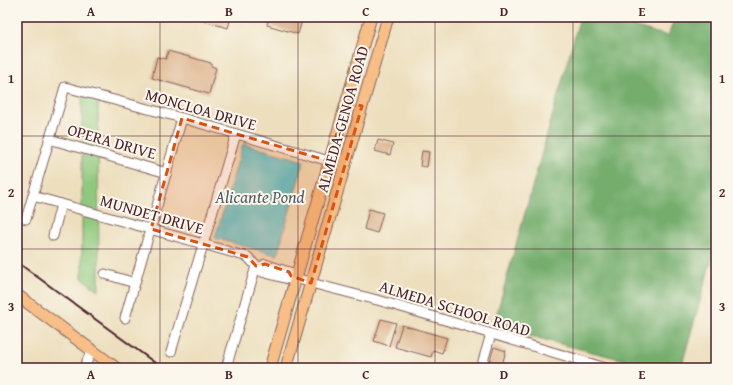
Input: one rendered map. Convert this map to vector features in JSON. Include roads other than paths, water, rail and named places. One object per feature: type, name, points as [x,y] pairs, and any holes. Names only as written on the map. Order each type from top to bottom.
[{"type":"main road","name":"ALMEDA-GENOA ROAD","points":[[270,368],[293,277],[371,17]]},
{"type":"main road","name":"ALMEDA-GENOA ROAD","points":[[286,368],[388,17]]},
{"type":"main road","points":[[346,102],[362,106]]},
{"type":"main road","points":[[17,295],[116,368]]},
{"type":"main road","points":[[276,346],[291,350]]},
{"type":"street","name":"MONCLOA DRIVE","points":[[49,139],[65,87],[182,118],[329,161]]},
{"type":"street","points":[[125,318],[182,118]]},
{"type":"street","points":[[171,352],[236,134]]},
{"type":"street","points":[[26,219],[49,139]]},
{"type":"street","name":"OPERA DRIVE","points":[[49,139],[167,173]]},
{"type":"street","name":"MUNDET DRIVE","points":[[33,196],[248,257],[258,266]]},
{"type":"street","points":[[53,236],[61,204]]},
{"type":"street","points":[[226,368],[258,266],[264,264],[289,272],[293,277]]},
{"type":"street","points":[[105,274],[135,283]]},
{"type":"street","name":"ALMEDA SCHOOL ROAD","points":[[293,277],[381,301],[606,368]]},
{"type":"street","points":[[481,368],[491,334]]},
{"type":"street","points":[[84,368],[92,350]]},
{"type":"water","name":"Alicante Pond","points":[[243,144],[304,161],[277,255],[215,238]]},
{"type":"railway","points":[[17,262],[162,368]]}]
